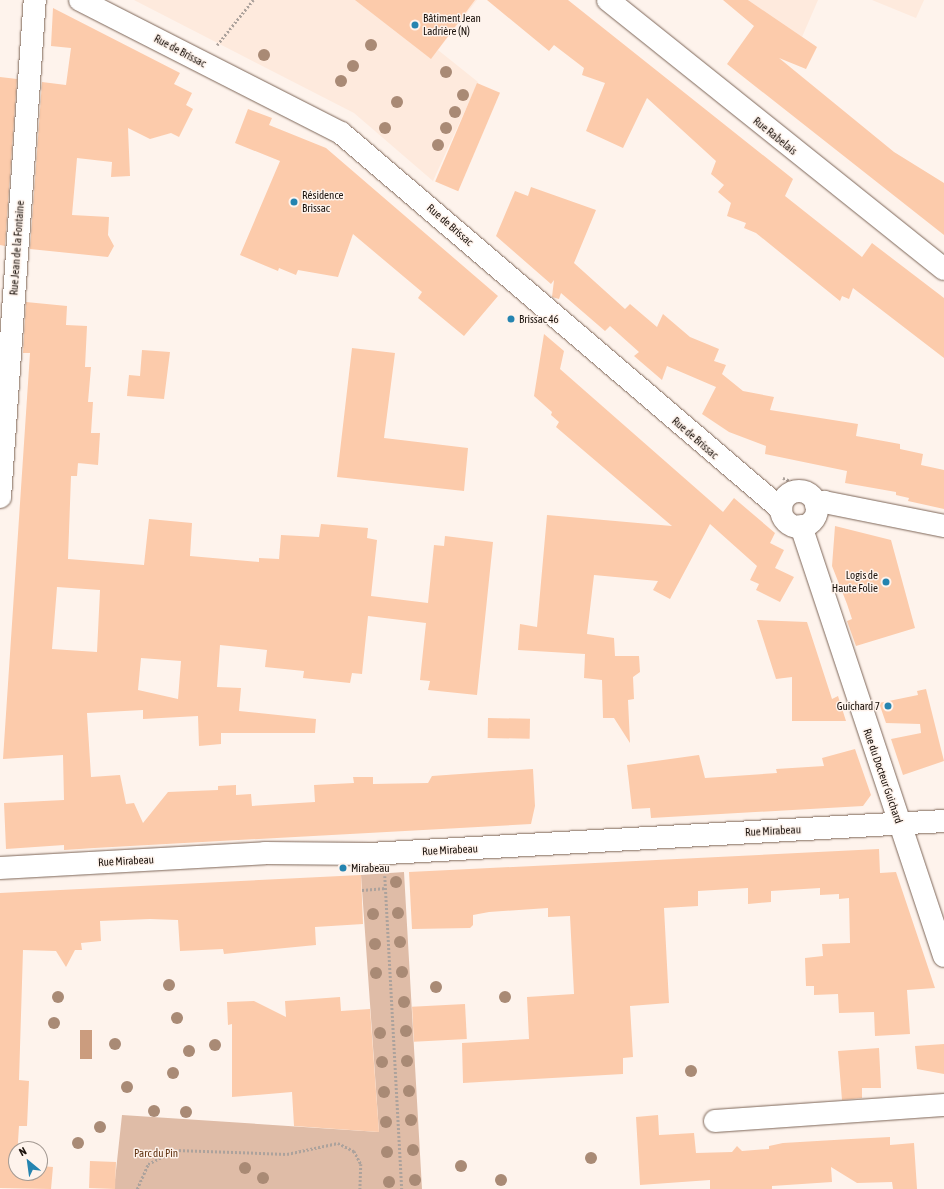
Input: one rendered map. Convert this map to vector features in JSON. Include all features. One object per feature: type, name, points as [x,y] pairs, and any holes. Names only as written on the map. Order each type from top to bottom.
[{"type":"street","name":"Rue Jean de la Fontaine","points":[[0,497],[2,419],[35,0]]},
{"type":"street","name":"Rue de Brissac","points":[[80,0],[341,133],[781,509],[785,520],[801,526]]},
{"type":"street","name":"Rue Rabelais","points":[[608,0],[944,269]]},
{"type":"street","points":[[781,509],[784,498],[794,492],[805,492],[816,505]]},
{"type":"street","points":[[816,505],[824,502],[944,526]]},
{"type":"street","points":[[801,526],[811,521],[816,505]]},
{"type":"street","name":"Rue du Docteur Guichard","points":[[801,526],[944,956]]},
{"type":"street","name":"Rue Mirabeau","points":[[0,868],[265,853],[370,854],[944,822]]},
{"type":"street","points":[[715,1121],[944,1105]]},
{"type":"path","points":[[217,45],[253,0]]},
{"type":"path","points":[[385,874],[402,1189]]},
{"type":"path","points":[[362,890],[386,888]]},
{"type":"path","points":[[137,1189],[148,1164],[175,1150],[287,1154],[338,1143],[354,1151],[361,1164],[360,1189]]},
{"type":"shaded area","points":[[134,0],[477,0],[438,50],[478,82],[433,181],[354,113]]},
{"type":"shaded area","points":[[748,0],[818,0],[802,37]]},
{"type":"shaded area","points":[[872,0],[924,0],[916,18]]},
{"type":"shaded area","points":[[80,1030],[92,1030],[92,1059],[80,1059]]},
{"type":"green space","name":"Parc du Pin","points":[[404,872],[422,1189],[114,1189],[122,1115],[379,1132],[361,875]]},
{"type":"building","name":"Bâtiment Jean Ladrière (N)","points":[[355,0],[475,0],[431,59]]},
{"type":"building","points":[[487,0],[568,0],[793,179],[785,196],[862,257],[872,243],[944,298],[944,358],[853,288],[849,299],[842,296],[840,301],[756,233],[744,228],[746,223],[727,216],[731,203],[718,192],[724,185],[711,174],[716,161],[647,98],[623,148],[586,131],[605,83],[582,75],[584,68],[554,45],[549,51]]},
{"type":"building","points":[[723,0],[748,0],[817,47],[806,69],[779,58],[894,152],[944,183],[944,235],[727,64],[754,26]]},
{"type":"building","points":[[53,8],[180,73],[174,84],[192,93],[186,105],[193,109],[179,137],[171,133],[150,139],[128,128],[130,176],[111,177],[112,162],[77,158],[72,215],[109,217],[108,235],[114,246],[108,257],[30,249],[42,82],[66,85],[71,48],[51,46]]},
{"type":"building","points":[[0,77],[17,79],[5,246],[0,245]]},
{"type":"building","points":[[477,83],[500,93],[458,191],[435,181]]},
{"type":"building","points":[[248,109],[272,118],[269,125],[326,148],[498,296],[464,336],[418,298],[422,292],[353,234],[338,277],[298,270],[296,275],[279,268],[278,271],[240,255],[280,161],[235,143]]},
{"type":"building","points":[[531,187],[596,210],[574,263],[625,309],[630,304],[657,327],[663,314],[690,337],[719,349],[714,361],[726,365],[722,374],[743,391],[774,397],[770,410],[858,424],[856,436],[900,444],[900,449],[923,454],[921,465],[944,470],[944,509],[908,501],[909,498],[896,495],[896,492],[845,483],[847,471],[765,454],[766,446],[729,432],[702,414],[716,387],[667,366],[662,380],[634,356],[639,352],[610,326],[605,331],[561,293],[559,299],[552,297],[554,280],[551,284],[496,236],[515,191],[528,196]]},
{"type":"building","points":[[26,302],[67,306],[66,325],[87,326],[85,367],[91,367],[88,402],[93,402],[91,433],[100,433],[98,465],[78,463],[77,476],[71,476],[68,559],[144,565],[149,519],[192,523],[190,556],[259,562],[259,558],[279,559],[281,535],[319,537],[321,524],[368,528],[367,538],[377,540],[371,596],[428,603],[434,545],[444,546],[445,536],[493,542],[477,695],[428,690],[430,681],[420,680],[426,623],[368,616],[362,674],[352,673],[350,683],[303,678],[304,671],[265,667],[267,650],[220,645],[217,687],[241,688],[239,711],[316,719],[315,733],[221,733],[221,744],[199,746],[198,716],[143,719],[143,710],[87,713],[91,777],[120,775],[126,804],[134,803],[143,823],[168,792],[218,790],[218,786],[236,785],[236,795],[251,794],[252,806],[315,802],[314,785],[354,783],[353,777],[373,777],[373,784],[428,783],[432,776],[533,769],[535,806],[531,824],[64,850],[64,845],[6,849],[4,803],[64,800],[63,755],[3,759],[30,353],[23,353]],"holes":[[[57,587],[100,590],[97,652],[52,649]],[[141,658],[181,661],[178,699],[138,690]]]},
{"type":"building","points":[[544,334],[564,351],[560,369],[723,512],[734,498],[775,533],[770,543],[784,550],[775,568],[794,577],[780,602],[756,590],[759,584],[750,580],[757,566],[710,524],[670,599],[653,590],[658,581],[594,575],[587,634],[614,638],[615,656],[639,656],[640,672],[633,677],[634,699],[628,700],[630,743],[614,718],[603,718],[602,680],[584,678],[585,654],[518,650],[520,624],[537,627],[547,515],[672,526],[556,427],[559,422],[551,415],[552,412],[534,396]]},
{"type":"building","points":[[352,348],[395,353],[384,438],[468,448],[464,491],[337,477]]},
{"type":"building","points":[[142,350],[170,352],[164,399],[127,396],[129,375],[140,376]]},
{"type":"building","name":"Logis de Haute Folie","points":[[835,526],[891,540],[915,628],[856,646],[847,621],[852,619],[832,566]]},
{"type":"building","points":[[757,620],[807,622],[832,699],[838,696],[846,721],[792,721],[792,677],[776,679]]},
{"type":"building","points":[[926,689],[944,761],[903,775],[891,739],[921,733],[920,724],[886,723],[879,703],[918,695],[917,691]]},
{"type":"building","points":[[488,718],[530,719],[530,739],[488,738]]},
{"type":"building","points":[[855,749],[871,795],[863,806],[651,818],[650,808],[632,809],[627,765],[699,755],[705,778],[777,773],[776,769],[824,766],[822,758]]},
{"type":"building","points":[[879,849],[880,873],[896,872],[935,988],[907,990],[910,1034],[875,1036],[874,1012],[839,1013],[838,994],[814,995],[814,986],[806,986],[805,958],[823,956],[822,944],[850,943],[849,898],[839,899],[839,894],[820,895],[820,888],[771,891],[771,902],[748,904],[748,888],[698,891],[698,906],[664,908],[669,1003],[630,1006],[633,1057],[623,1058],[623,1074],[463,1083],[462,1043],[529,1039],[527,997],[574,994],[570,916],[548,917],[548,908],[489,912],[473,915],[473,925],[470,928],[412,929],[409,872]]},
{"type":"building","points":[[361,875],[363,924],[315,927],[316,945],[224,954],[223,949],[180,951],[178,920],[150,919],[100,921],[101,941],[81,943],[82,950],[75,950],[66,967],[56,951],[23,950],[19,1080],[29,1081],[27,1126],[19,1126],[18,1141],[8,1141],[8,1181],[48,1181],[48,1167],[53,1167],[51,1189],[0,1188],[0,893]]},
{"type":"building","points":[[340,997],[341,1011],[370,1009],[379,1132],[294,1126],[292,1092],[232,1097],[232,1024],[228,1025],[227,1002],[254,1001],[286,1017],[285,1001]]},
{"type":"building","points":[[465,1004],[467,1039],[414,1042],[412,1007]]},
{"type":"building","points":[[944,1044],[944,1074],[917,1069],[915,1046]]},
{"type":"building","points":[[879,1048],[881,1088],[862,1088],[862,1098],[842,1100],[838,1051]]},
{"type":"building","points":[[658,1115],[659,1135],[694,1133],[696,1153],[732,1152],[737,1146],[742,1151],[769,1149],[769,1146],[783,1143],[890,1137],[890,1145],[914,1143],[917,1189],[893,1189],[892,1182],[857,1183],[831,1167],[832,1182],[772,1186],[772,1189],[710,1189],[710,1180],[640,1185],[636,1117]]},
{"type":"building","points":[[90,1161],[116,1162],[115,1189],[89,1188]]},
{"type":"place","name":"Bâtiment Jean Ladrière (N)","points":[[415,25]]},
{"type":"place","name":"Résidence Brissac","points":[[294,202]]},
{"type":"place","name":"Brissac 46","points":[[511,319]]},
{"type":"place","name":"Logis de Haute Folie","points":[[886,582]]},
{"type":"place","name":"Guichard 7","points":[[888,706]]},
{"type":"place","name":"Mirabeau","points":[[343,868]]}]
